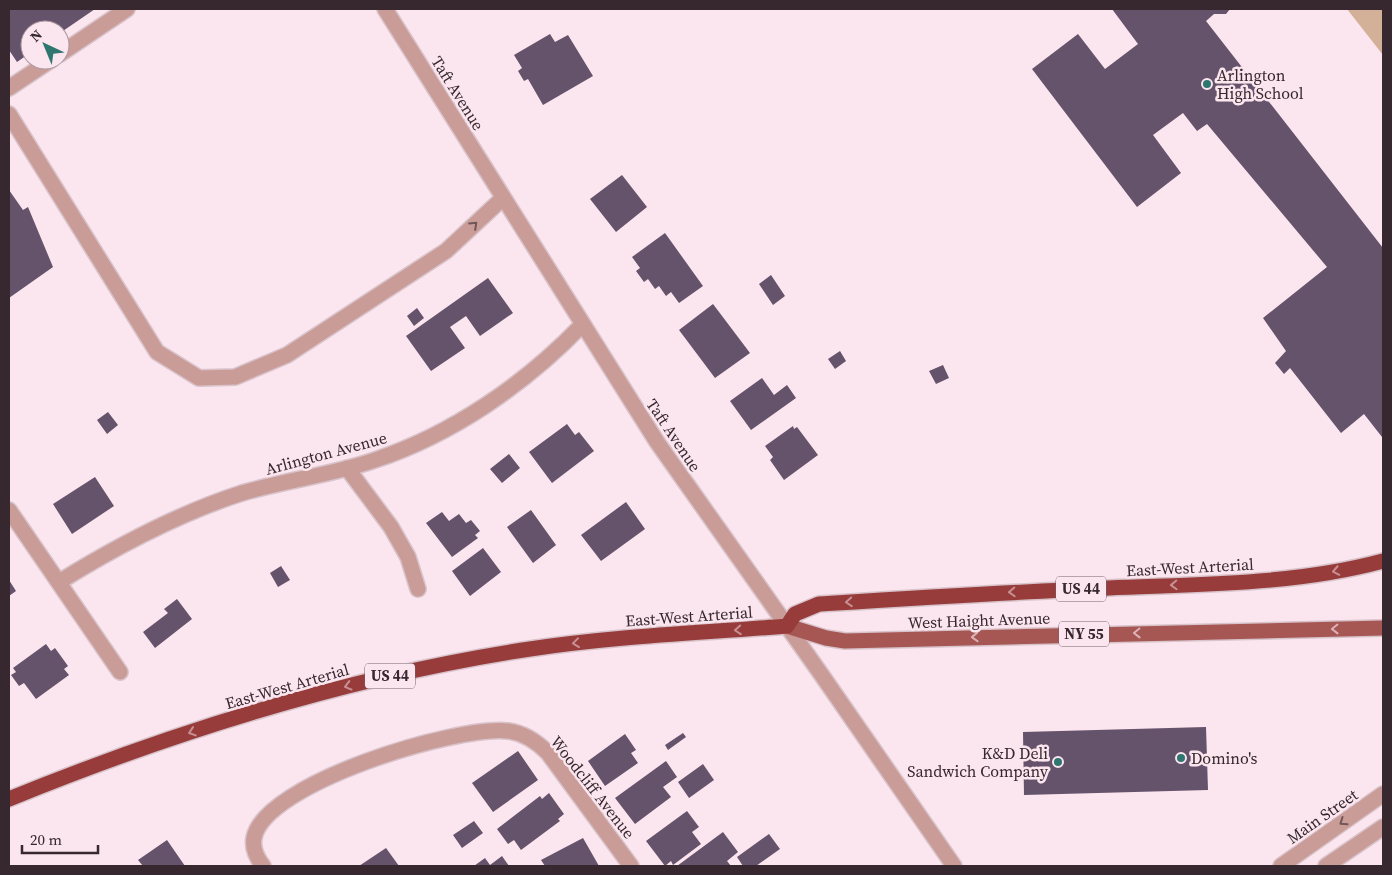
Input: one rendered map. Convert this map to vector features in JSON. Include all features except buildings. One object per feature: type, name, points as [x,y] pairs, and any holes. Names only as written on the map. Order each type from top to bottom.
[{"type":"highway","name":"East-West Arterial","points":[[9,799],[170,739],[296,700],[395,674],[486,656],[577,642],[787,626],[795,614],[819,604],[1026,592],[1235,583],[1325,573],[1383,561]]},
{"type":"main road","name":"West Haight Avenue","points":[[787,626],[826,638],[845,641],[1383,628]]},
{"type":"street","points":[[70,47],[127,9]]},
{"type":"street","name":"Taft Avenue","points":[[385,9],[657,442],[954,866]]},
{"type":"street","points":[[9,88],[35,70]]},
{"type":"street","points":[[9,114],[157,352],[199,378],[235,377],[287,355],[446,251],[503,198]]},
{"type":"street","name":"Arlington Avenue","points":[[59,582],[135,538],[211,504],[273,485],[347,468],[403,450],[455,424],[515,385],[565,344],[582,325]]},
{"type":"street","points":[[347,468],[391,527],[408,557],[418,589]]},
{"type":"street","points":[[9,510],[120,672]]},
{"type":"street","name":"Woodcliff Avenue","points":[[263,866],[254,847],[257,829],[273,811],[306,789],[339,772],[375,757],[444,739],[498,731],[520,734],[531,739],[548,752],[631,866]]},
{"type":"street","name":"Main Street","points":[[1281,866],[1383,794]]},
{"type":"street","points":[[1326,866],[1383,827]]},
{"type":"shaded area","points":[[1347,9],[1383,9],[1383,55]]},
{"type":"place","name":"Arlington High School","points":[[1207,84]]},
{"type":"place","name":"Domino's","points":[[1181,758]]},
{"type":"place","name":"K&D Deli Sandwich Company","points":[[1058,762]]}]
